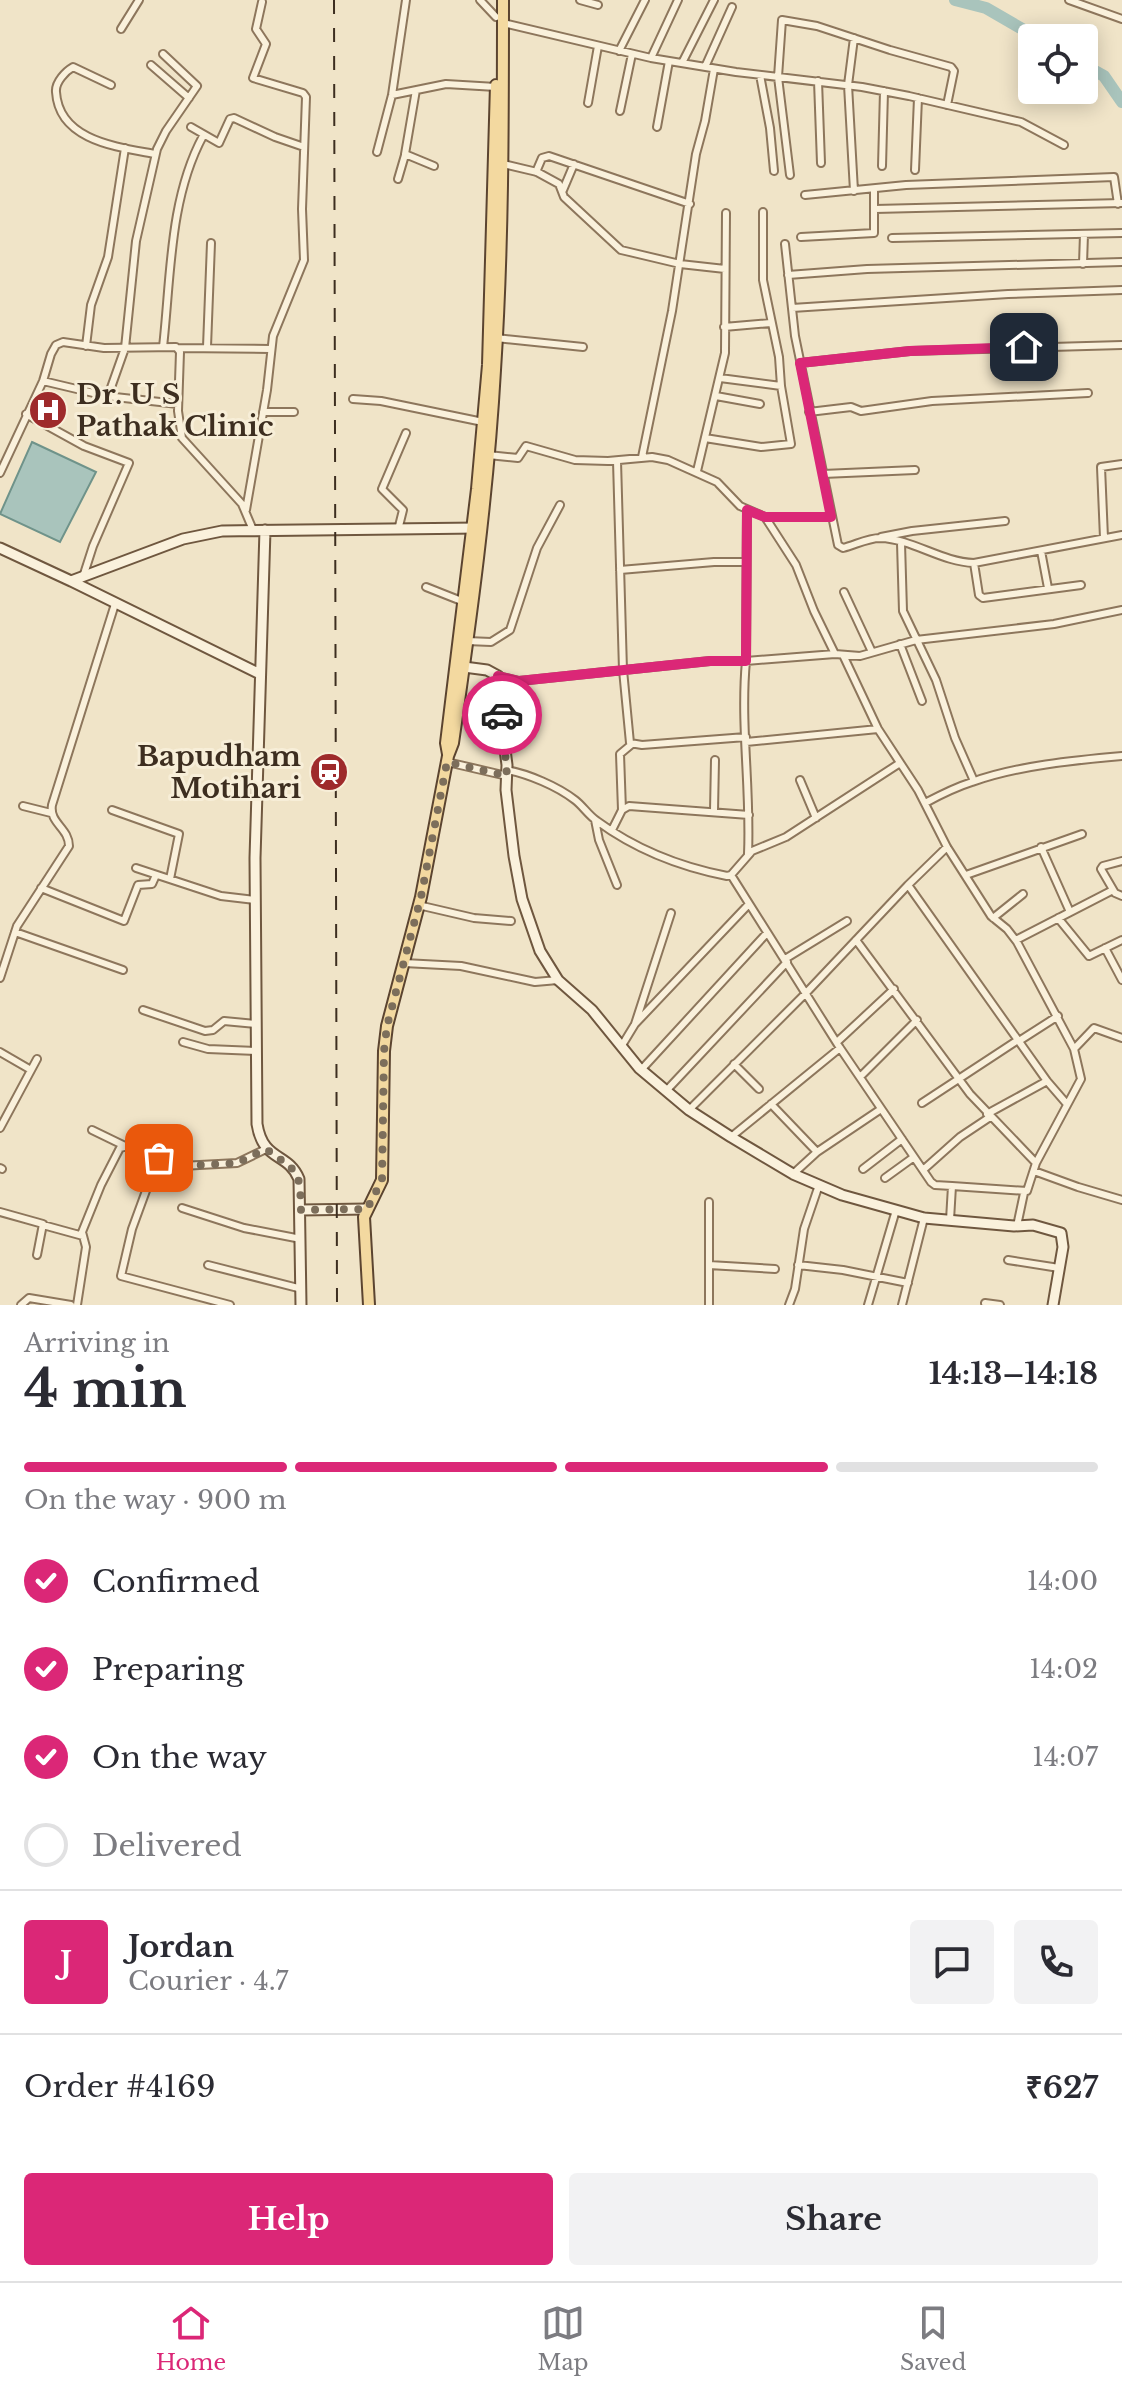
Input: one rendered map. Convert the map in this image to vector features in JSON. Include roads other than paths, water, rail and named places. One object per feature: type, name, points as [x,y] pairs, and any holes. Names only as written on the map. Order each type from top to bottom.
[{"type":"main road","points":[[447,759],[446,743],[464,602],[488,455],[496,338],[503,164],[496,0]]},
{"type":"main road","points":[[369,1305],[363,1230],[367,1209],[382,1180],[384,1051],[453,743],[467,641],[490,322],[496,87],[503,0]]},
{"type":"street","points":[[121,29],[139,0]]},
{"type":"street","points":[[377,152],[392,95],[406,0]]},
{"type":"street","points":[[480,0],[499,20],[598,46],[714,69],[848,85],[918,98],[1021,122],[1064,145]]},
{"type":"street","points":[[580,0],[598,5]]},
{"type":"street","points":[[619,51],[645,0]]},
{"type":"street","points":[[651,58],[678,0]]},
{"type":"street","points":[[682,63],[714,0]]},
{"type":"street","points":[[1069,0],[1122,19]]},
{"type":"street","points":[[246,510],[270,349],[276,324],[304,260],[302,209],[306,96],[253,78],[266,42],[256,29],[262,2]]},
{"type":"street","points":[[705,67],[732,7]]},
{"type":"street","points":[[790,175],[778,77],[782,20],[817,26],[952,68],[947,105]]},
{"type":"street","points":[[854,38],[848,85],[854,191]]},
{"type":"street","points":[[588,103],[598,46]]},
{"type":"street","points":[[108,396],[125,348],[136,241],[155,154],[166,131],[197,87],[163,54]]},
{"type":"street","points":[[620,111],[632,54]]},
{"type":"street","points":[[657,127],[669,61]]},
{"type":"street","points":[[151,65],[189,98]]},
{"type":"street","points":[[111,85],[73,67],[66,71],[57,84],[56,92],[66,118],[82,135],[155,154]]},
{"type":"street","points":[[642,457],[714,69]]},
{"type":"street","points":[[760,75],[774,171]]},
{"type":"street","points":[[818,81],[821,163]]},
{"type":"street","points":[[392,95],[446,84],[496,87]]},
{"type":"street","points":[[398,179],[416,90]]},
{"type":"street","points":[[882,166],[884,91]]},
{"type":"street","points":[[915,170],[918,98]]},
{"type":"street","points":[[191,127],[220,143],[230,119],[234,118],[304,147]]},
{"type":"street","points":[[163,347],[179,205],[187,171],[203,136]]},
{"type":"street","points":[[86,346],[91,305],[108,257],[125,148]]},
{"type":"street","points":[[405,155],[434,166]]},
{"type":"street","points":[[536,172],[545,156],[690,204]]},
{"type":"street","points":[[503,164],[536,172],[559,184],[567,200],[621,250],[680,264],[725,269]]},
{"type":"street","points":[[562,191],[574,164]]},
{"type":"street","points":[[805,195],[906,185],[1114,177],[1120,204],[875,209]]},
{"type":"street","points":[[801,237],[874,233],[874,190]]},
{"type":"street","points":[[705,438],[761,447],[790,445],[779,357],[762,272],[763,212]]},
{"type":"street","points":[[697,471],[726,346],[726,213]]},
{"type":"street","points":[[892,238],[1122,233]]},
{"type":"street","points":[[1083,264],[1084,234]]},
{"type":"street","points":[[207,347],[211,243]]},
{"type":"street","points":[[785,244],[800,363],[838,545],[843,548],[912,531],[1005,521]]},
{"type":"street","points":[[788,275],[867,269],[1122,262]]},
{"type":"street","points":[[792,308],[1122,290]]},
{"type":"street","points":[[724,327],[771,323]]},
{"type":"street","points":[[496,338],[583,347]]},
{"type":"street","points":[[0,473],[43,381],[56,345],[63,342],[125,348],[270,349]]},
{"type":"street","points":[[800,363],[910,351],[1122,345]]},
{"type":"street","points":[[178,348],[180,431],[186,444],[246,510],[253,530]]},
{"type":"street","points":[[720,378],[781,386]]},
{"type":"street","points":[[43,381],[108,396],[178,404]]},
{"type":"street","points":[[809,412],[851,407],[861,411],[932,401],[1088,393]]},
{"type":"street","points":[[716,396],[760,404]]},
{"type":"street","points":[[353,399],[374,399],[483,422]]},
{"type":"street","points":[[263,412],[294,412]]},
{"type":"street","points":[[26,414],[84,446],[129,463],[83,577]]},
{"type":"street","points":[[398,530],[403,510],[382,489],[406,433]]},
{"type":"street","points":[[488,455],[519,458],[526,446],[575,460],[617,461],[642,457],[668,460],[717,482],[740,506],[765,517],[831,517]]},
{"type":"street","points":[[617,461],[623,670],[632,744]]},
{"type":"street","points":[[1104,538],[1101,467],[1122,464]]},
{"type":"street","points":[[823,474],[915,470]]},
{"type":"street","points":[[467,641],[491,642],[510,630],[537,548],[560,505]]},
{"type":"street","points":[[747,510],[748,854]]},
{"type":"street","points":[[765,517],[796,565],[820,625],[878,729],[993,918],[1016,940],[1074,1049],[1081,1079],[1036,1163],[1024,1193],[1017,1226]]},
{"type":"street","points":[[71,581],[183,539],[222,531],[476,528]]},
{"type":"street","points":[[265,530],[255,900],[257,1124],[266,1149],[293,1168],[301,1186],[301,1305]]},
{"type":"street","points":[[879,538],[974,563],[1122,535]]},
{"type":"street","points":[[901,543],[902,604],[936,680],[955,738],[974,781]]},
{"type":"street","points":[[0,548],[260,674]]},
{"type":"street","points":[[1041,551],[1048,588]]},
{"type":"street","points":[[620,570],[746,562]]},
{"type":"street","points":[[974,563],[981,598],[1081,585]]},
{"type":"street","points":[[426,587],[464,602]]},
{"type":"street","points":[[844,592],[872,652]]},
{"type":"street","points":[[51,813],[115,604]]},
{"type":"street","points":[[464,667],[487,670],[519,681],[710,661],[860,656],[916,640],[1072,622],[1122,610]]},
{"type":"street","points":[[900,644],[922,701]]},
{"type":"street","points":[[498,676],[506,790],[522,899],[540,951],[558,980],[592,1010],[641,1070],[689,1110],[793,1174],[842,1195],[924,1218],[1043,1226],[1061,1233],[1063,1247],[1053,1305]]},
{"type":"street","points":[[612,830],[622,810],[620,754],[632,744],[746,740],[878,729]]},
{"type":"street","points":[[925,803],[974,781],[1122,756]]},
{"type":"street","points":[[447,759],[507,773],[565,794],[578,802],[595,820],[674,862],[731,875],[839,1045],[933,1183],[1024,1193]]},
{"type":"street","points":[[714,811],[715,760]]},
{"type":"street","points":[[731,875],[748,854],[782,839],[900,763]]},
{"type":"street","points":[[800,780],[816,818]]},
{"type":"street","points":[[0,978],[15,932],[69,846],[66,832],[51,813],[23,806]]},
{"type":"street","points":[[622,810],[629,806],[650,806],[749,815]]},
{"type":"street","points":[[112,810],[179,834],[170,879]]},
{"type":"street","points":[[595,820],[599,840],[617,885]]},
{"type":"street","points":[[966,875],[1082,834]]},
{"type":"street","points":[[689,1110],[947,847]]},
{"type":"street","points":[[1041,847],[1070,912]]},
{"type":"street","points":[[1122,861],[1101,868],[1116,895],[1122,896]]},
{"type":"street","points":[[136,868],[221,896],[255,900]]},
{"type":"street","points":[[41,888],[124,921],[139,884],[151,884],[156,875]]},
{"type":"street","points":[[908,885],[1047,1081],[1066,1103]]},
{"type":"street","points":[[1016,940],[1113,890]]},
{"type":"street","points":[[993,918],[1023,894]]},
{"type":"street","points":[[418,905],[474,918],[511,921]]},
{"type":"street","points":[[621,1047],[635,1024],[748,905]]},
{"type":"street","points":[[635,1024],[671,913]]},
{"type":"street","points":[[1058,918],[1088,955],[1121,942]]},
{"type":"street","points":[[666,1091],[786,961],[847,921]]},
{"type":"street","points":[[15,932],[123,970]]},
{"type":"street","points":[[641,1070],[767,933]]},
{"type":"street","points":[[856,940],[958,1078],[988,1115],[1036,1163]]},
{"type":"street","points":[[1105,948],[1122,980]]},
{"type":"street","points":[[403,963],[461,966],[535,982],[558,980]]},
{"type":"street","points":[[731,1137],[839,1045],[894,989]]},
{"type":"street","points":[[143,1010],[205,1031],[213,1030],[224,1021],[256,1024]]},
{"type":"street","points":[[922,1103],[1058,1016]]},
{"type":"street","points":[[861,1076],[917,1020]]},
{"type":"street","points":[[1074,1049],[1094,1028],[1122,1038]]},
{"type":"street","points":[[183,1042],[208,1049],[256,1051]]},
{"type":"street","points":[[0,1052],[31,1070]]},
{"type":"street","points":[[0,1128],[3,1114],[37,1059]]},
{"type":"street","points":[[734,1064],[759,1089]]},
{"type":"street","points":[[923,1170],[988,1115],[1047,1081]]},
{"type":"street","points":[[771,1104],[817,1152]]},
{"type":"street","points":[[793,1174],[817,1152],[881,1109]]},
{"type":"street","points":[[92,1130],[125,1146],[181,1166],[243,1161],[266,1149]]},
{"type":"street","points":[[863,1169],[902,1139]]},
{"type":"street","points":[[21,1305],[26,1299],[33,1298],[74,1305],[87,1245],[83,1230],[118,1151],[125,1146]]},
{"type":"street","points":[[885,1178],[914,1157]]},
{"type":"street","points":[[158,1158],[132,1229],[121,1276],[230,1305]]},
{"type":"street","points":[[1034,1171],[1122,1200]]},
{"type":"street","points":[[789,1305],[795,1289],[804,1229],[819,1184]]},
{"type":"street","points":[[950,1220],[952,1186]]},
{"type":"street","points":[[709,1202],[709,1305]]},
{"type":"street","points":[[182,1208],[244,1228],[301,1239]]},
{"type":"street","points":[[301,1210],[367,1209]]},
{"type":"street","points":[[868,1305],[896,1210]]},
{"type":"street","points":[[0,1212],[83,1236]]},
{"type":"street","points":[[902,1305],[924,1218]]},
{"type":"street","points":[[37,1255],[43,1225]]},
{"type":"street","points":[[1008,1260],[1059,1268]]},
{"type":"street","points":[[208,1265],[302,1289]]},
{"type":"street","points":[[709,1265],[775,1269]]},
{"type":"street","points":[[798,1265],[908,1283]]},
{"type":"street","points":[[985,1303],[1000,1305]]},
{"type":"water","points":[[32,442],[96,472],[60,542],[0,514]]},
{"type":"waterway","points":[[955,0],[986,8],[1018,26]]},
{"type":"waterway","points":[[1098,73],[1104,76],[1122,102]]},
{"type":"railway","points":[[334,0],[337,1305]]},
{"type":"place","name":"Dr. U S Pathak Clinic","points":[[48,410]]},
{"type":"place","name":"Bapudham Motihari","points":[[329,772]]}]
